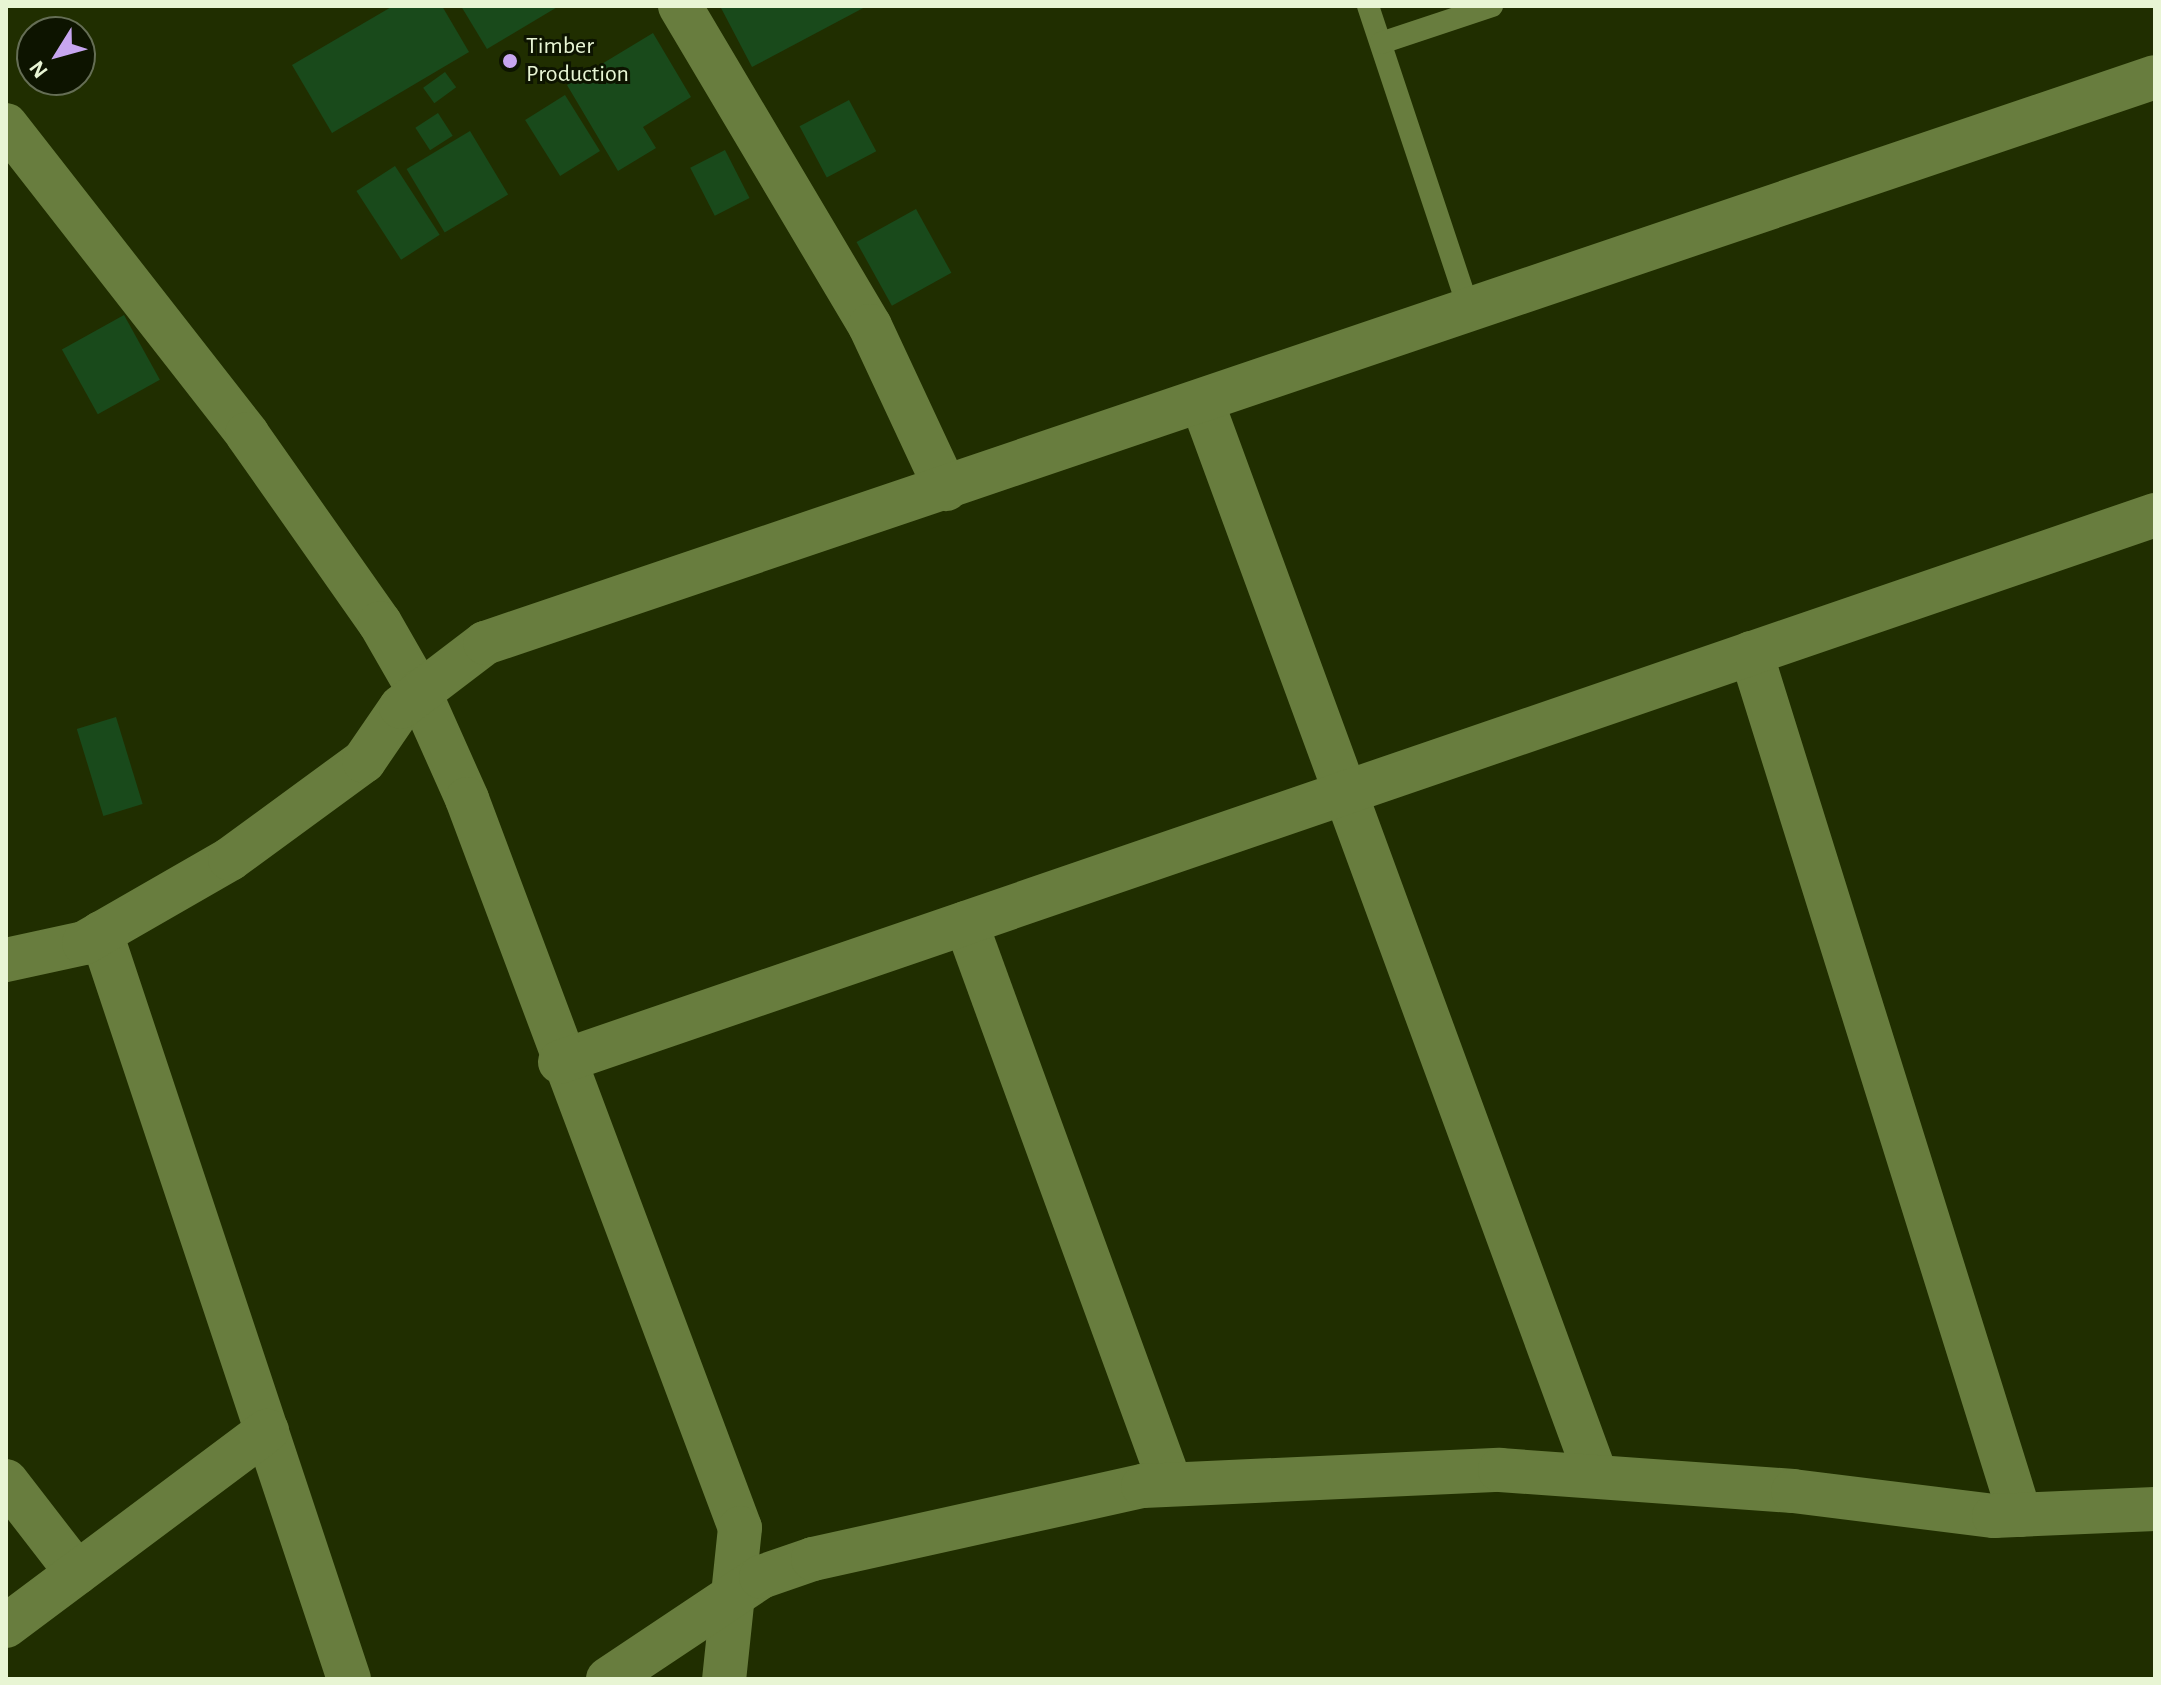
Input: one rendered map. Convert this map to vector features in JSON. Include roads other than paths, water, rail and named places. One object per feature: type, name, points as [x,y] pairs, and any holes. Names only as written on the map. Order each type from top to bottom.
[{"type":"street","points":[[680,6],[870,326],[946,489]]},
{"type":"street","points":[[6,960],[101,933],[313,803],[364,761],[419,691],[485,643],[1470,313],[2155,77]]},
{"type":"street","points":[[6,125],[238,422],[380,623],[419,691],[467,799],[560,1062],[740,1528],[738,1589],[724,1679]]},
{"type":"street","points":[[1202,402],[1350,791],[1596,1476]]},
{"type":"street","points":[[560,1062],[2155,515]]},
{"type":"street","points":[[1751,653],[2020,1515]]},
{"type":"street","points":[[966,923],[1170,1483]]},
{"type":"street","points":[[101,933],[349,1679]]},
{"type":"street","points":[[6,1626],[267,1431]]},
{"type":"street","points":[[608,1679],[738,1589],[813,1559],[1170,1483],[1500,1470],[2020,1515],[2155,1509]]},
{"type":"street","points":[[6,1481],[77,1573]]},
{"type":"lane","points":[[1368,6],[1470,313]]},
{"type":"lane","points":[[1381,43],[1492,6]]},
{"type":"place","name":"Timber Production","points":[[510,61]]}]
